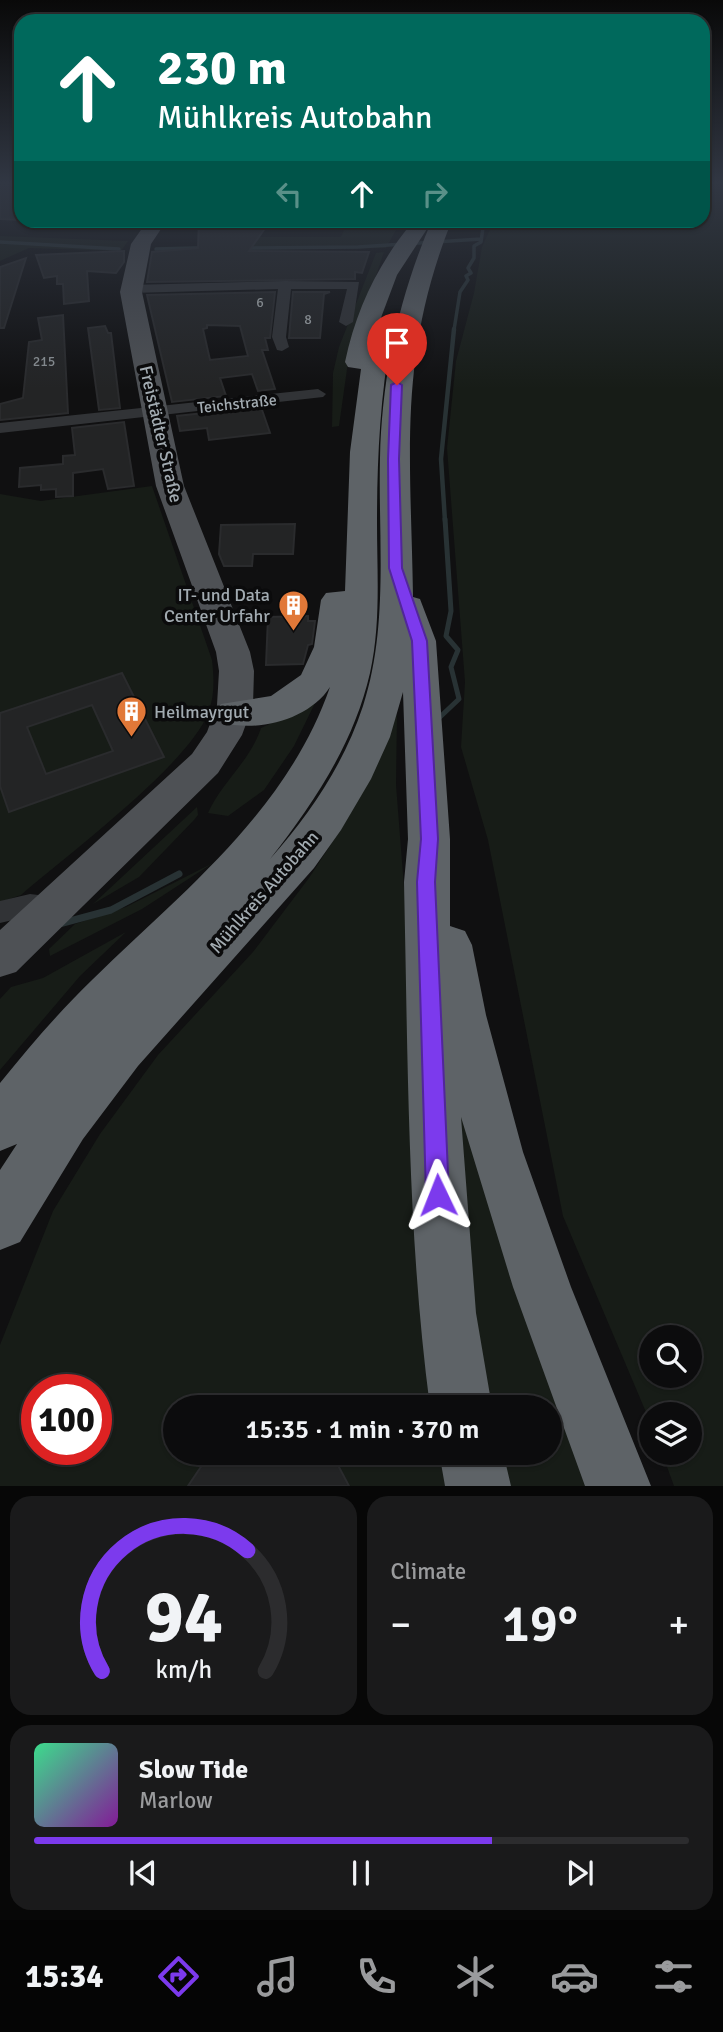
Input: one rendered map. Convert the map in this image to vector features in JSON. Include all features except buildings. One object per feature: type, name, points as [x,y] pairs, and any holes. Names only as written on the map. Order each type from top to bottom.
[{"type":"highway","points":[[234,713],[255,714],[297,700],[315,683],[329,655],[338,615],[344,478],[353,380],[367,320],[380,285],[408,250]]},
{"type":"highway","name":"Mühlkreis Autobahn","points":[[0,1125],[106,998],[209,897],[262,839],[290,803],[323,751],[348,691],[358,649],[369,392],[385,311],[413,250]]},
{"type":"highway","name":"Mühlkreis Autobahn","points":[[0,1222],[32,1165],[66,1117],[142,1025],[285,873],[314,837],[354,775],[380,714],[392,667],[396,615],[394,459],[397,385],[417,250]]},
{"type":"highway","points":[[396,568],[419,641],[429,839],[426,882],[438,1195],[447,1313],[459,1395]]},
{"type":"highway","points":[[429,839],[440,881],[462,1017],[483,1100],[548,1302],[618,1486]]},
{"type":"highway","points":[[474,1465],[478,1486]]},
{"type":"main road","name":"Freistädter Straße","points":[[2,941],[54,906],[193,778],[218,746],[234,713],[239,687],[233,652],[170,486],[131,289],[140,250]]},
{"type":"street","points":[[282,347],[279,337],[285,285]]},
{"type":"street","points":[[131,289],[354,285],[345,322]]},
{"type":"street","name":"Teichstraße","points":[[156,412],[318,394]]},
{"type":"street","points":[[0,428],[156,412]]},
{"type":"shaded area","points":[[0,250],[24,250],[0,261]]},
{"type":"shaded area","points":[[481,250],[723,250],[723,1486],[674,1486],[666,1465],[702,1465],[702,1402],[642,1402],[563,1216],[488,840],[461,747],[465,682],[447,448],[456,361],[474,293]]},
{"type":"shaded area","points":[[384,252],[349,355],[339,426],[332,427],[333,373],[339,347],[376,253]]},
{"type":"shaded area","points":[[152,486],[212,660],[213,687],[208,713],[196,734],[177,757],[124,809],[21,895],[0,902],[0,494],[41,501]]},
{"type":"shaded area","points":[[315,703],[294,746],[264,790],[228,816],[208,813],[250,751],[261,728]]},
{"type":"shaded area","points":[[397,714],[396,785],[404,887],[605,1486],[0,1486],[0,1345],[53,1211],[100,1134],[158,1055],[253,952],[309,878],[348,818]]},
{"type":"shaded area","points":[[197,807],[198,815],[194,820],[139,877],[93,904]]},
{"type":"shaded area","points":[[213,863],[142,909],[50,956],[49,949],[75,924],[126,907]]},
{"type":"shaded area","points":[[126,932],[80,976],[0,1070],[0,999],[11,987],[43,978]]},
{"type":"waterway","points":[[454,330],[460,292],[468,280],[466,276],[471,273],[468,268],[474,258],[474,250]]},
{"type":"waterway","points":[[445,521],[441,459],[454,329]]},
{"type":"waterway","points":[[440,717],[459,699],[451,667],[458,650],[446,636],[451,611],[445,519]]},
{"type":"waterway","points":[[59,924],[111,910],[179,874]]},
{"type":"place","name":"IT- und Data Center Urfahr","points":[[293,632]]},
{"type":"place","name":"Heilmayrgut","points":[[131,739]]},
{"type":"route","points":[[397,385],[394,418],[396,568],[419,641],[429,839],[426,882],[438,1195]]}]
